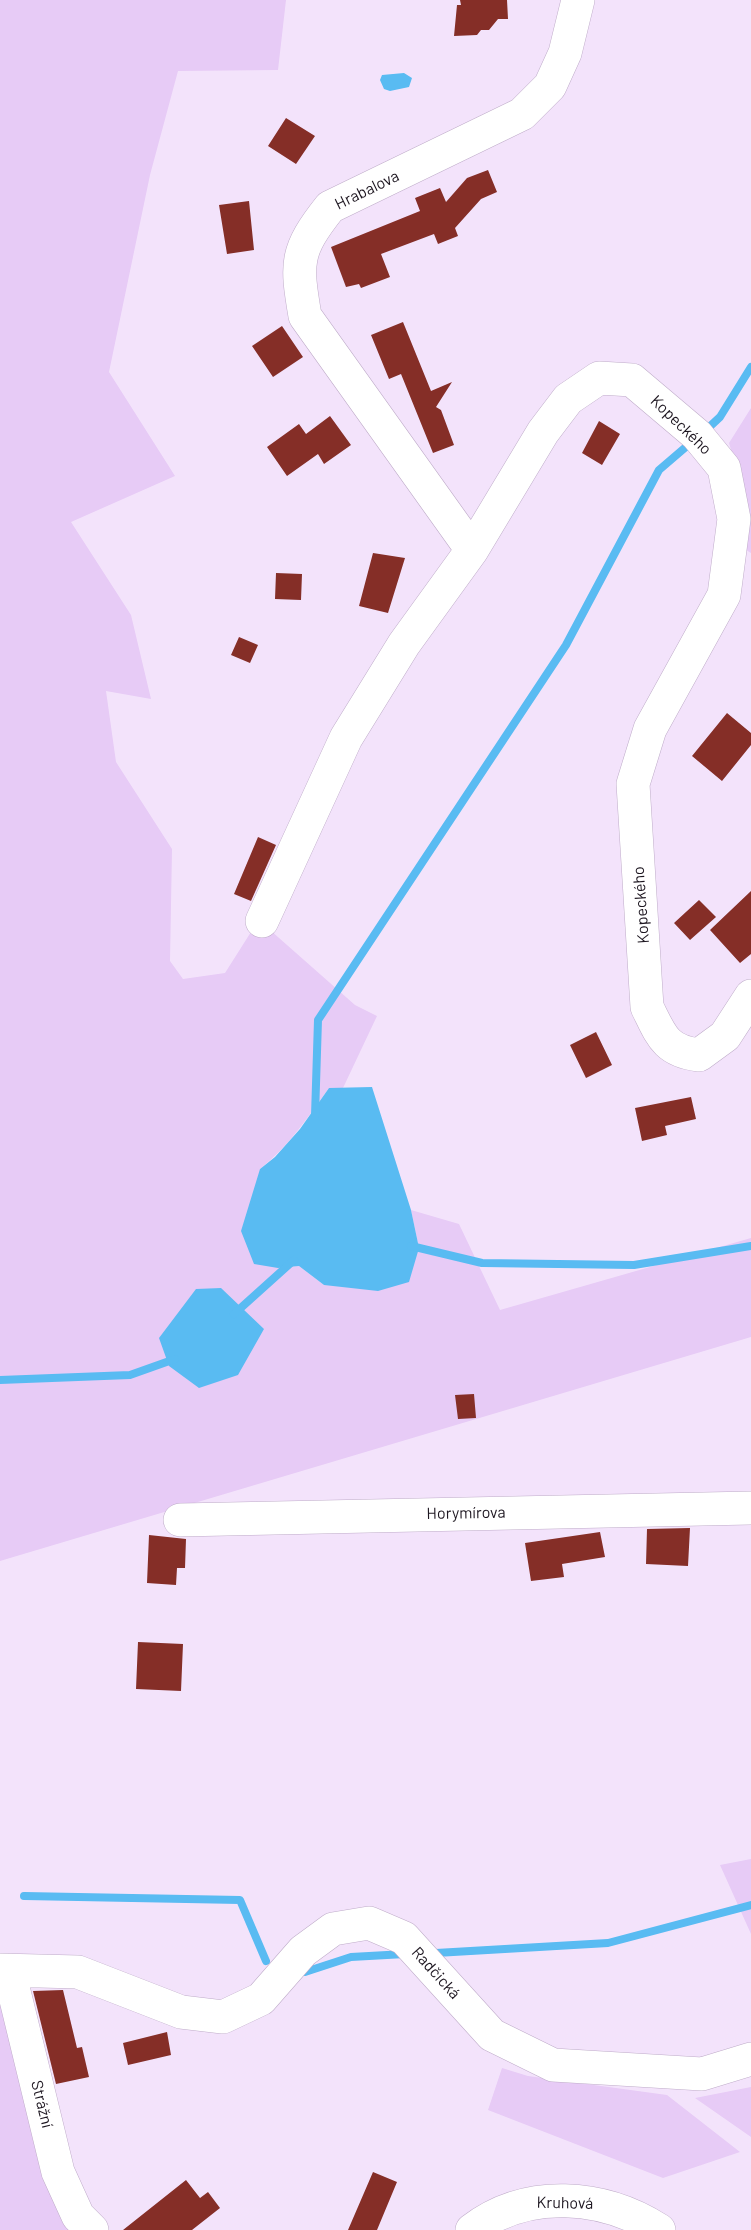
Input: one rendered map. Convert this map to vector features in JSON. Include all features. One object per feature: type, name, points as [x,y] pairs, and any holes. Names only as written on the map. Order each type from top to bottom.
[{"type":"street","name":"Hrabalova","points":[[472,550],[305,316],[297,272],[308,234],[330,207],[522,114],[550,86],[565,53],[578,0]]},
{"type":"street","name":"Kopeckého","points":[[262,921],[346,738],[404,644],[472,550],[543,432],[568,399],[599,378],[632,380],[697,435],[724,468],[735,519],[724,595],[650,729],[633,784],[647,1007],[662,1037],[680,1053],[699,1055],[725,1036],[751,996]]},
{"type":"street","name":"Horymírova","points":[[180,1520],[751,1508]]},
{"type":"street","name":"Radčická","points":[[4,1970],[78,1972],[182,2012],[223,2017],[261,1999],[303,1952],[333,1929],[369,1923],[404,1938],[492,2035],[553,2064],[702,2074],[751,2059]]},
{"type":"street","name":"Strážní","points":[[4,1970],[58,2172],[78,2216],[92,2230]]},
{"type":"street","name":"Kruhová","points":[[472,2230],[491,2216],[532,2202],[582,2201],[592,2201],[638,2217],[659,2230]]},
{"type":"shaded area","points":[[0,0],[286,0],[278,70],[178,71],[150,175],[109,372],[175,476],[71,522],[131,615],[151,699],[106,691],[116,762],[172,849],[170,961],[183,979],[225,973],[263,913],[270,930],[355,1005],[377,1016],[343,1088],[329,1088],[289,1141],[260,1169],[278,1268],[299,1266],[324,1285],[419,1248],[411,1210],[459,1224],[500,1310],[751,1238],[751,1337],[0,1561]]},
{"type":"shaded area","points":[[751,408],[751,553],[741,547],[745,495],[729,443]]},
{"type":"shaded area","points":[[751,1859],[751,1934],[720,1865]]},
{"type":"shaded area","points":[[0,1990],[90,2230],[0,2230]]},
{"type":"shaded area","points":[[502,2068],[528,2076],[667,2095],[740,2152],[663,2178],[488,2110]]},
{"type":"shaded area","points":[[751,2087],[751,2137],[695,2098]]},
{"type":"water","points":[[404,73],[412,78],[409,87],[390,91],[384,89],[380,80],[382,75]]},
{"type":"water","points":[[372,1087],[411,1210],[419,1248],[409,1282],[378,1291],[324,1285],[299,1266],[278,1268],[254,1264],[241,1231],[260,1169],[275,1157],[300,1129],[329,1088]]},
{"type":"water","points":[[221,1288],[264,1329],[238,1375],[199,1388],[169,1366],[159,1338],[196,1289]]},
{"type":"building","points":[[460,0],[507,0],[508,19],[498,19],[489,30],[481,30],[477,35],[454,36],[457,5],[461,5]]},
{"type":"building","points":[[286,118],[315,136],[296,164],[268,146]]},
{"type":"building","points":[[488,170],[497,192],[481,199],[455,228],[458,236],[438,244],[434,234],[381,254],[390,277],[361,288],[359,284],[346,287],[331,247],[420,211],[415,198],[440,188],[446,202],[467,178]]},
{"type":"building","points":[[249,201],[254,250],[227,254],[219,205]]},
{"type":"building","points":[[403,322],[431,391],[452,382],[436,407],[441,410],[454,445],[433,453],[401,374],[389,379],[371,335]]},
{"type":"building","points":[[282,326],[303,357],[273,377],[252,346]]},
{"type":"building","points":[[330,416],[351,445],[324,464],[318,454],[287,476],[267,447],[299,424],[306,434]]},
{"type":"building","points":[[599,421],[620,434],[602,465],[582,453]]},
{"type":"building","points":[[373,553],[405,558],[388,613],[359,606]]},
{"type":"building","points":[[276,573],[302,574],[301,600],[275,599]]},
{"type":"building","points":[[239,637],[258,645],[250,663],[231,655]]},
{"type":"building","points":[[727,713],[751,733],[751,745],[722,781],[692,756]]},
{"type":"building","points":[[258,837],[276,845],[251,901],[234,894]]},
{"type":"building","points":[[751,891],[751,954],[740,963],[710,930]]},
{"type":"building","points":[[699,900],[716,917],[690,940],[674,923]]},
{"type":"building","points":[[596,1032],[612,1065],[586,1078],[570,1045]]},
{"type":"building","points":[[691,1097],[696,1119],[665,1126],[667,1135],[642,1141],[635,1108]]},
{"type":"building","points":[[474,1394],[476,1418],[458,1419],[455,1395]]},
{"type":"building","points":[[690,1528],[688,1566],[646,1564],[647,1529]]},
{"type":"building","points":[[600,1532],[605,1557],[562,1564],[564,1577],[531,1581],[525,1543]]},
{"type":"building","points":[[149,1535],[186,1539],[185,1568],[177,1568],[176,1585],[147,1583]]},
{"type":"building","points":[[138,1642],[183,1644],[181,1691],[136,1689]]},
{"type":"building","points":[[63,1990],[77,2048],[82,2047],[89,2077],[56,2084],[33,1991]]},
{"type":"building","points":[[167,2032],[171,2055],[128,2065],[123,2043]]},
{"type":"building","points":[[373,2172],[397,2182],[377,2230],[348,2230]]},
{"type":"building","points":[[186,2180],[200,2198],[208,2192],[220,2208],[192,2230],[123,2230]]},
{"type":"waterway","points":[[705,431],[720,417],[751,367]]},
{"type":"waterway","points":[[315,1116],[318,1020],[566,645],[659,470],[694,440]]},
{"type":"waterway","points":[[411,1246],[482,1263],[634,1265],[751,1246]]},
{"type":"waterway","points":[[234,1314],[294,1260]]},
{"type":"waterway","points":[[0,1380],[130,1375],[175,1359]]},
{"type":"waterway","points":[[24,1896],[240,1900],[266,1961]]},
{"type":"waterway","points":[[436,1953],[608,1943],[751,1905]]},
{"type":"waterway","points":[[305,1972],[351,1957],[405,1954]]}]
